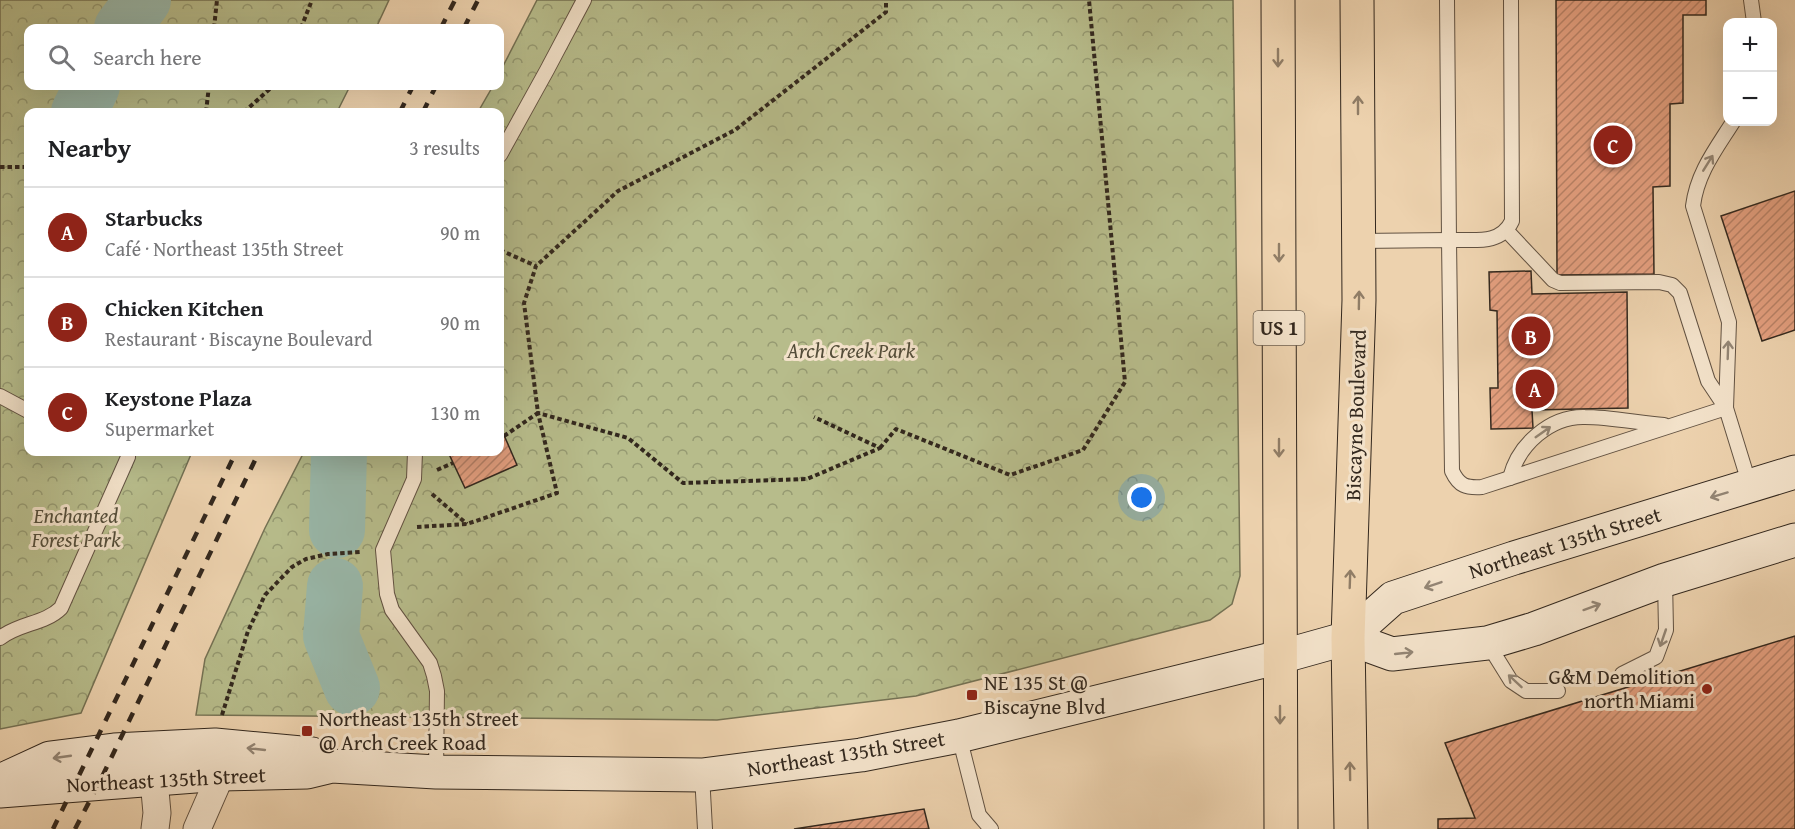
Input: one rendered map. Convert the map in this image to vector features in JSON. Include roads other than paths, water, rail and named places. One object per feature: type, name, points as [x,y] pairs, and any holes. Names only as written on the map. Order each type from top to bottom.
[{"type":"main road","name":"US 1","points":[[1278,0],[1281,829]]},
{"type":"main road","name":"Biscayne Boulevard","points":[[1351,829],[1348,638],[1358,345],[1357,0]]},
{"type":"main road","name":"Northeast 135th Street","points":[[0,791],[221,774],[307,772],[332,766],[436,772],[702,775],[861,755],[959,736],[1280,657],[1348,638],[1393,598],[1514,558],[1795,472]]},
{"type":"main road","points":[[1348,638],[1392,654],[1487,643],[1534,629],[1665,580],[1795,540]]},
{"type":"main road","name":"Northeast 135th Street","points":[[0,781],[50,758],[114,750],[215,745],[314,755],[332,766]]},
{"type":"street","points":[[197,829],[221,774]]},
{"type":"street","points":[[154,780],[157,813],[155,829]]},
{"type":"lane","points":[[504,148],[584,0]]},
{"type":"lane","points":[[1448,0],[1452,471],[1457,481],[1469,488],[1482,488],[1726,408]]},
{"type":"lane","points":[[1359,241],[1489,239],[1507,231],[1512,221],[1511,0]]},
{"type":"lane","points":[[1751,0],[1753,18]]},
{"type":"lane","points":[[1726,408],[1729,322],[1693,206],[1695,188],[1702,173],[1731,126]]},
{"type":"lane","points":[[1507,231],[1553,280],[1560,283],[1659,282],[1672,285],[1680,293],[1708,381],[1726,408],[1750,486]]},
{"type":"lane","points":[[0,396],[24,409]]},
{"type":"lane","points":[[1510,478],[1514,464],[1525,446],[1544,430],[1563,420],[1584,416],[1671,426]]},
{"type":"lane","points":[[0,638],[28,623],[52,617],[61,608],[128,456]]},
{"type":"lane","points":[[415,456],[414,479],[383,550],[387,594],[392,610],[430,663],[434,676],[436,772]]},
{"type":"lane","points":[[1622,674],[1656,657],[1666,630],[1665,580]]},
{"type":"lane","points":[[1487,643],[1511,681],[1526,691],[1558,691]]},
{"type":"lane","points":[[959,736],[979,815],[991,829]]},
{"type":"lane","points":[[702,775],[705,829]]},
{"type":"waterway","points":[[125,24],[143,0]]},
{"type":"waterway","points":[[81,108],[90,90]]},
{"type":"waterway","points":[[337,530],[339,456]]},
{"type":"waterway","points":[[335,586],[331,636],[352,688]]},
{"type":"railway","points":[[443,24],[455,0]]},
{"type":"railway","points":[[466,24],[478,0]]},
{"type":"railway","points":[[402,108],[411,90]]},
{"type":"railway","points":[[425,108],[434,90]]},
{"type":"railway","points":[[53,829],[234,456]]},
{"type":"railway","points":[[75,829],[257,456]]},
{"type":"place","name":"Keystone Plaza","points":[[1613,145]]},
{"type":"place","name":"Chicken Kitchen","points":[[1531,336]]},
{"type":"place","name":"Starbucks","points":[[1535,389]]},
{"type":"place","name":"G&M Demolition north Miami","points":[[1707,689]]},
{"type":"place","name":"NE 135 St @ Biscayne Blvd","points":[[972,695]]},
{"type":"place","name":"Northeast 135th Street @ Arch Creek Road","points":[[307,731]]},
{"type":"park label","name":"Arch Creek Park","points":[[851,351]]},
{"type":"park label","name":"Enchanted Forest Park","points":[[76,528]]}]
